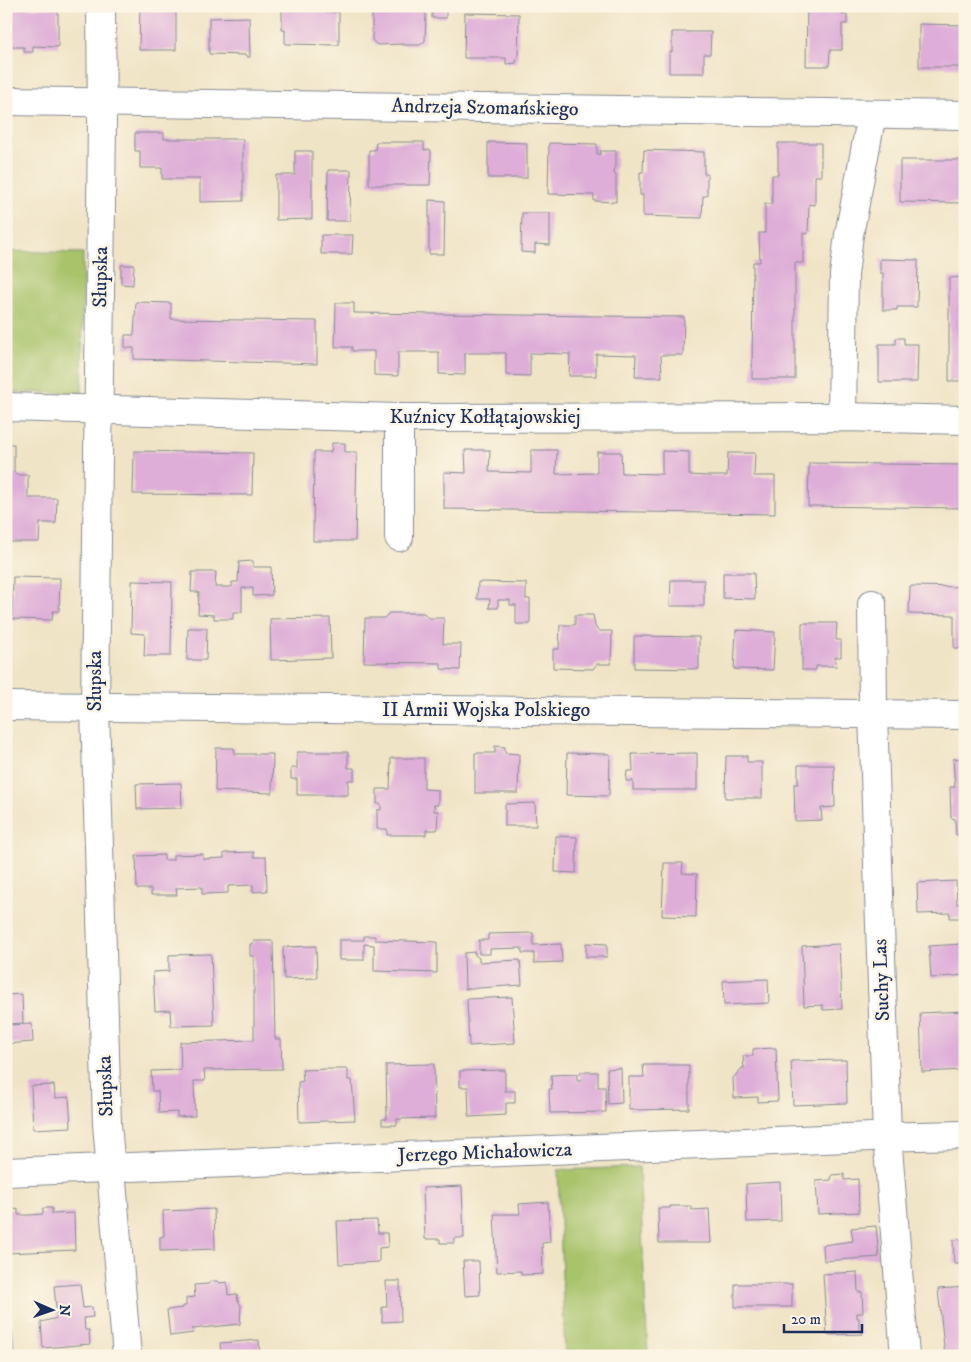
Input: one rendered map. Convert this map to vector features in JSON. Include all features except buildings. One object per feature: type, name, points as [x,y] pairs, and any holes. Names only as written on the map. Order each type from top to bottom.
[{"type":"street","name":"Słupska","points":[[101,6],[100,409],[95,708],[107,1124],[127,1356]]},
{"type":"street","name":"Andrzeja Szomańskiego","points":[[6,101],[965,115]]},
{"type":"street","points":[[842,417],[844,275],[849,235],[872,114]]},
{"type":"street","name":"Kuźnicy Kołłątajowskiej","points":[[6,407],[399,418],[842,417],[965,420]]},
{"type":"street","points":[[399,418],[399,537]]},
{"type":"street","name":"Suchy Las","points":[[872,604],[873,713],[887,1136],[905,1356]]},
{"type":"street","name":"II Armii Wojska Polskiego","points":[[6,706],[965,715]]},
{"type":"street","name":"Jerzego Michałowicza","points":[[6,1172],[887,1136],[965,1135]]},
{"type":"green space","points":[[6,251],[83,253],[82,393],[6,392]]},
{"type":"green space","points":[[639,1167],[648,1356],[565,1356],[558,1170]]}]
